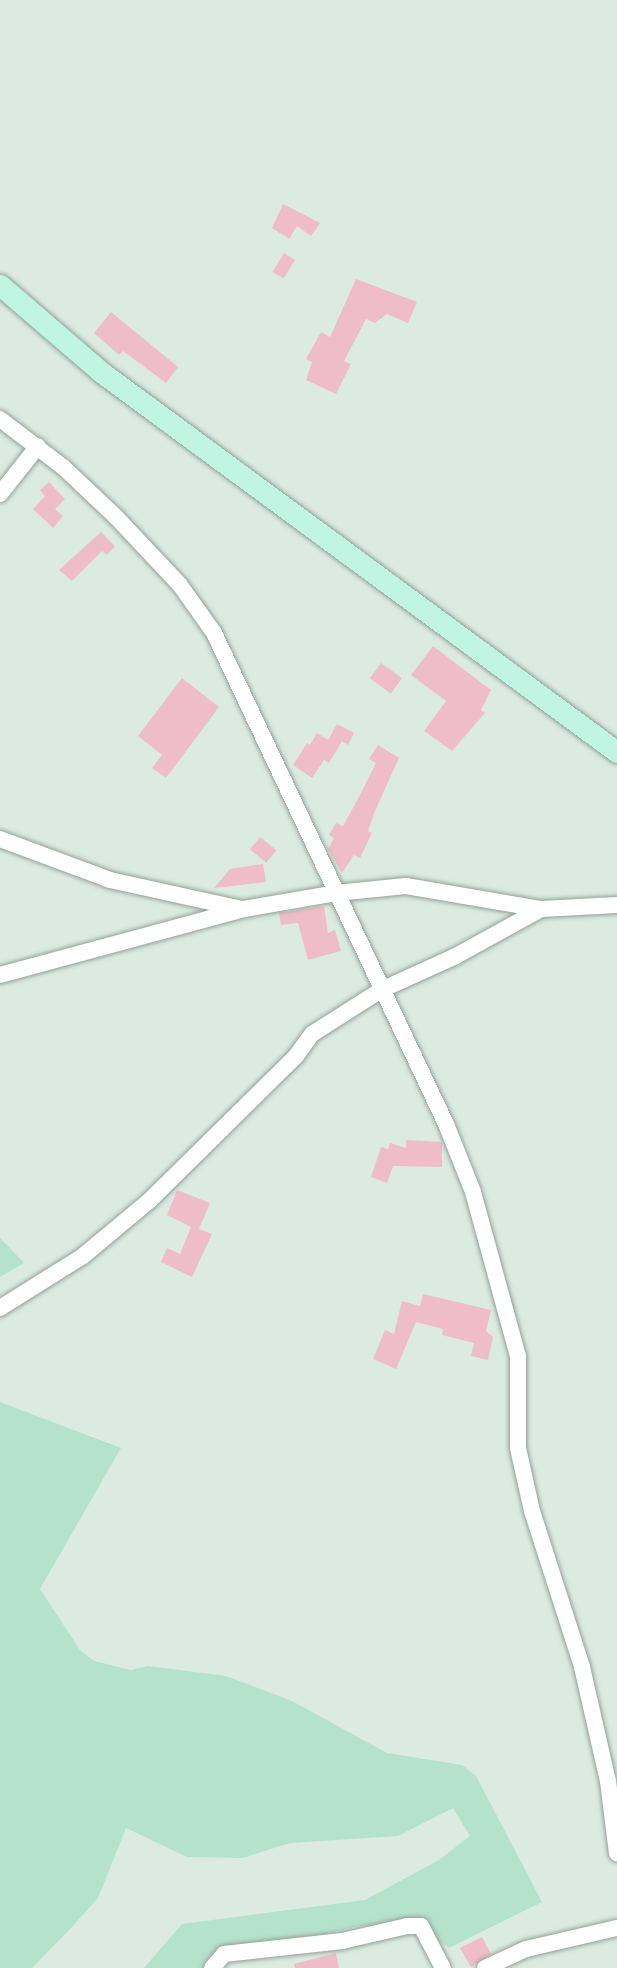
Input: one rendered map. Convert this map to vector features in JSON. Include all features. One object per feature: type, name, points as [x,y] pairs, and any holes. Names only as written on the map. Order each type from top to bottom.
[{"type":"street","points":[[0,285],[101,372],[617,752]]},
{"type":"street","points":[[0,419],[38,446],[148,550],[214,633],[288,782],[336,893],[446,1124],[473,1192],[518,1356],[518,1448],[531,1511],[582,1667],[608,1781],[617,1853]]},
{"type":"street","points":[[0,494],[38,446]]},
{"type":"street","points":[[0,839],[110,880],[244,909]]},
{"type":"street","points":[[0,975],[244,909],[336,893],[406,886],[541,909],[617,905]]},
{"type":"street","points":[[0,1308],[83,1256],[149,1201],[296,1056],[312,1034],[382,990],[456,956],[541,909]]},
{"type":"street","points":[[212,1968],[224,1954],[342,1941],[407,1926],[421,1926],[443,1968]]},
{"type":"street","points":[[485,1968],[526,1949],[617,1928]]},
{"type":"green space","points":[[0,1238],[24,1263],[0,1277]]},
{"type":"green space","points":[[0,1402],[121,1448],[40,1589],[80,1650],[94,1661],[131,1670],[148,1666],[226,1676],[292,1701],[387,1753],[462,1765],[476,1776],[542,1902],[449,1948],[418,1925],[358,1926],[223,1958],[213,1968],[144,1968],[182,1924],[365,1900],[439,1860],[470,1836],[453,1808],[398,1836],[290,1843],[242,1858],[187,1857],[126,1828],[98,1898],[72,1927],[32,1968],[0,1968]]},
{"type":"building","points":[[283,204],[320,223],[311,236],[297,226],[289,239],[272,228]]},
{"type":"building","points":[[284,253],[295,260],[283,279],[272,272]]},
{"type":"building","points":[[356,279],[417,302],[408,323],[387,314],[375,323],[366,319],[344,361],[351,364],[336,394],[306,380],[312,362],[306,359],[321,332],[330,337]]},
{"type":"building","points":[[111,312],[178,367],[166,383],[123,351],[119,355],[94,333]]},
{"type":"building","points":[[49,482],[65,499],[55,509],[63,516],[53,528],[33,509],[45,496],[40,490]]},
{"type":"building","points":[[101,532],[115,546],[107,555],[102,551],[72,581],[59,570]]},
{"type":"building","points":[[433,646],[491,690],[481,710],[485,713],[452,751],[424,731],[446,701],[411,675]]},
{"type":"building","points":[[381,663],[402,678],[391,694],[370,678]]},
{"type":"building","points":[[182,678],[219,707],[166,778],[152,768],[162,755],[138,736]]},
{"type":"building","points":[[337,724],[354,733],[348,745],[342,741],[329,763],[324,760],[312,778],[293,765],[317,733],[328,740]]},
{"type":"building","points":[[378,745],[399,758],[375,811],[368,831],[372,833],[360,858],[354,855],[342,873],[328,849],[334,838],[329,835],[336,823],[343,826],[360,795],[376,763],[369,759]]},
{"type":"building","points":[[260,837],[276,850],[266,863],[250,849]]},
{"type":"building","points":[[263,864],[266,882],[214,888],[230,869]]},
{"type":"building","points":[[324,906],[328,933],[335,930],[341,951],[308,960],[298,923],[281,925],[279,913]]},
{"type":"building","points":[[406,1140],[442,1142],[442,1167],[393,1166],[387,1183],[371,1177],[381,1147],[388,1149],[390,1143],[406,1148]]},
{"type":"building","points":[[177,1190],[210,1203],[199,1229],[212,1234],[192,1277],[161,1262],[167,1248],[180,1254],[191,1227],[167,1215]]},
{"type":"building","points":[[423,1294],[491,1310],[486,1331],[493,1337],[488,1360],[471,1356],[474,1343],[442,1335],[443,1329],[416,1322],[396,1369],[373,1359],[385,1330],[394,1334],[402,1301],[420,1306]]},
{"type":"building","points":[[482,1937],[491,1954],[471,1967],[460,1948]]},
{"type":"building","points":[[336,1953],[339,1968],[295,1968],[294,1964]]}]
